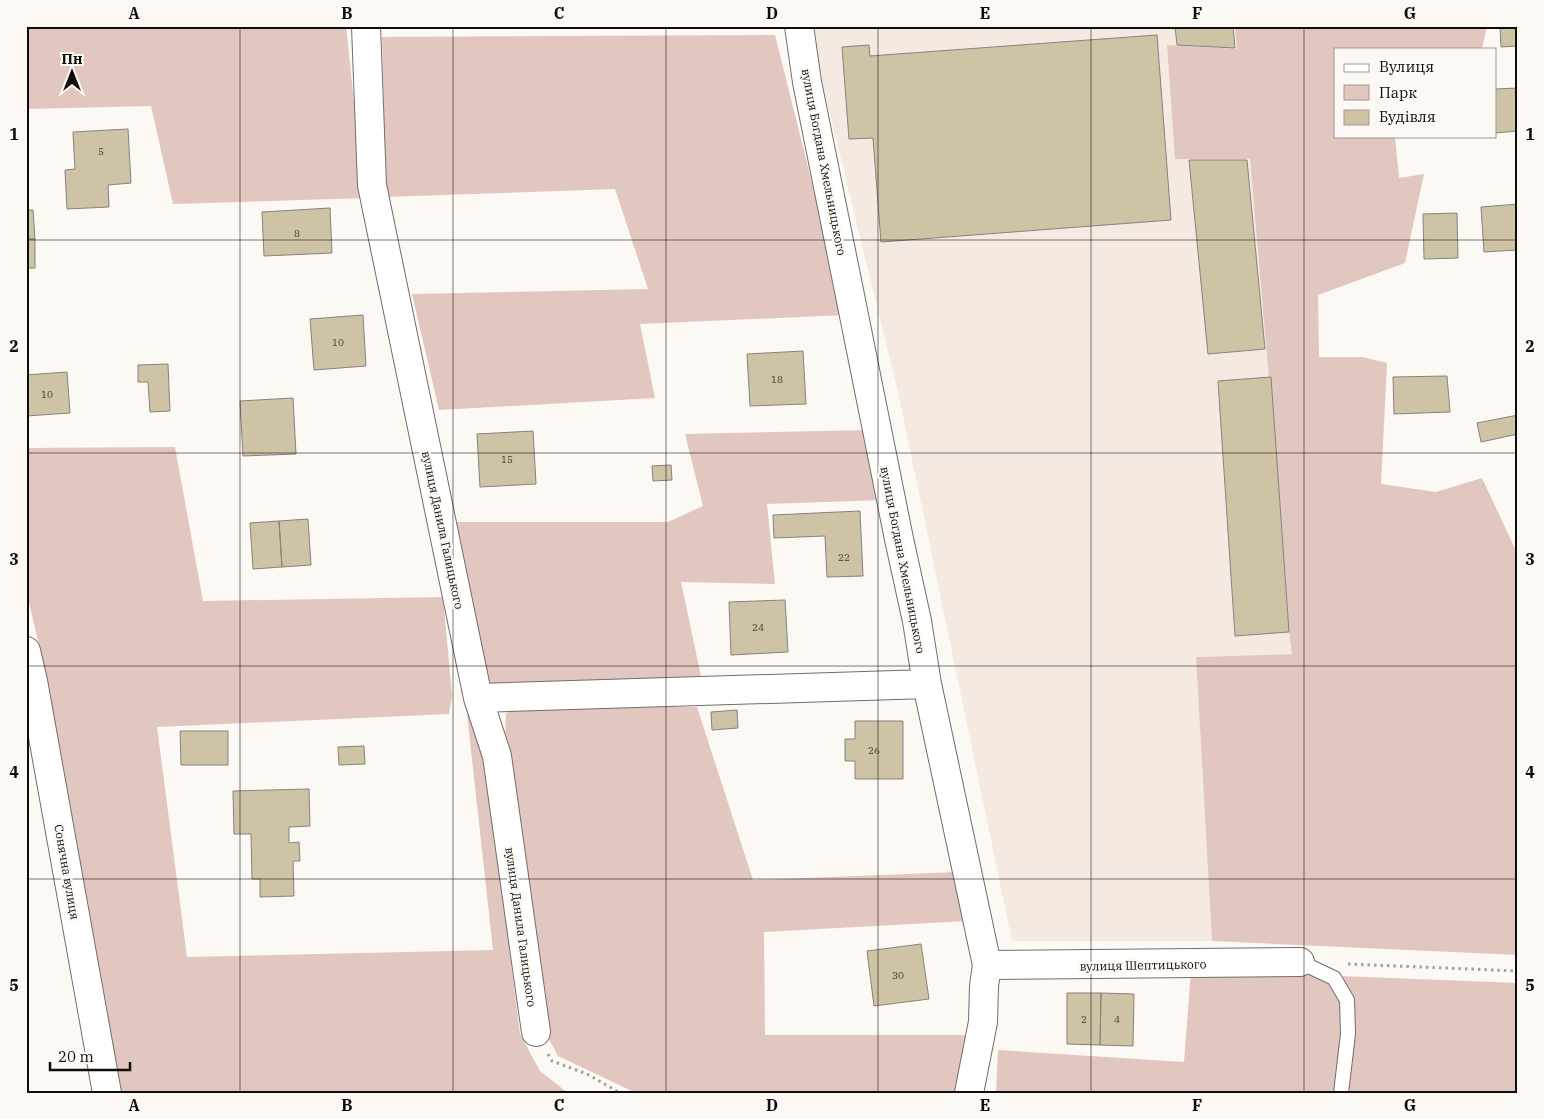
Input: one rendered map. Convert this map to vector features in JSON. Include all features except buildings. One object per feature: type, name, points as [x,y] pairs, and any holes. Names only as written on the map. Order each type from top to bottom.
[{"type":"street","name":"вулиця Данила Галицького","points":[[366,26],[372,185],[478,698],[497,756],[536,1032]]},
{"type":"street","name":"вулиця Богдана Хмельницького","points":[[799,26],[807,82],[917,621],[927,684],[987,966],[984,986],[983,1022],[969,1093]]},
{"type":"street","name":"Сонячна вулиця","points":[[26,651],[107,1093]]},
{"type":"street","points":[[478,698],[927,684]]},
{"type":"street","name":"вулиця Шептицького","points":[[987,966],[1300,962]]},
{"type":"lane","points":[[1300,962],[1334,978],[1347,1000],[1348,1034],[1341,1093]]},
{"type":"path","points":[[1300,962],[1518,970]]},
{"type":"path","points":[[536,1032],[552,1061],[587,1074],[620,1093]]},
{"type":"shaded area","points":[[812,26],[1235,26],[1237,49],[1167,46],[1175,158],[1250,159],[1271,377],[1292,654],[1196,657],[1212,941],[1012,941],[898,392],[813,45]]},
{"type":"green space","points":[[26,26],[346,26],[364,198],[173,204],[151,106],[26,109]]},
{"type":"green space","points":[[1235,26],[1487,26],[1482,48],[1334,48],[1334,138],[1395,138],[1399,178],[1424,174],[1405,263],[1318,295],[1319,357],[1363,357],[1387,363],[1381,484],[1436,492],[1482,478],[1518,555],[1518,955],[1212,941],[1196,657],[1292,654],[1250,159],[1175,159],[1167,45],[1237,49]]},
{"type":"green space","points":[[775,35],[845,315],[640,324],[655,398],[439,410],[412,294],[648,289],[615,189],[386,197],[382,37]]},
{"type":"green space","points":[[868,430],[883,500],[767,504],[775,584],[681,582],[702,681],[491,688],[481,675],[448,522],[668,522],[703,506],[685,434]]},
{"type":"green space","points":[[175,447],[203,601],[443,597],[452,696],[449,714],[157,727],[187,957],[493,950],[467,714],[479,726],[494,823],[520,1034],[540,1071],[568,1093],[122,1093],[67,799],[47,679],[26,590],[26,448]]},
{"type":"green space","points":[[525,706],[697,707],[753,880],[957,872],[967,921],[764,932],[765,1035],[970,1035],[956,1093],[636,1093],[558,1056],[544,1030],[505,738],[506,713]]},
{"type":"green space","points":[[1191,970],[1518,983],[1518,1093],[996,1093],[998,1050],[1184,1062]]}]
